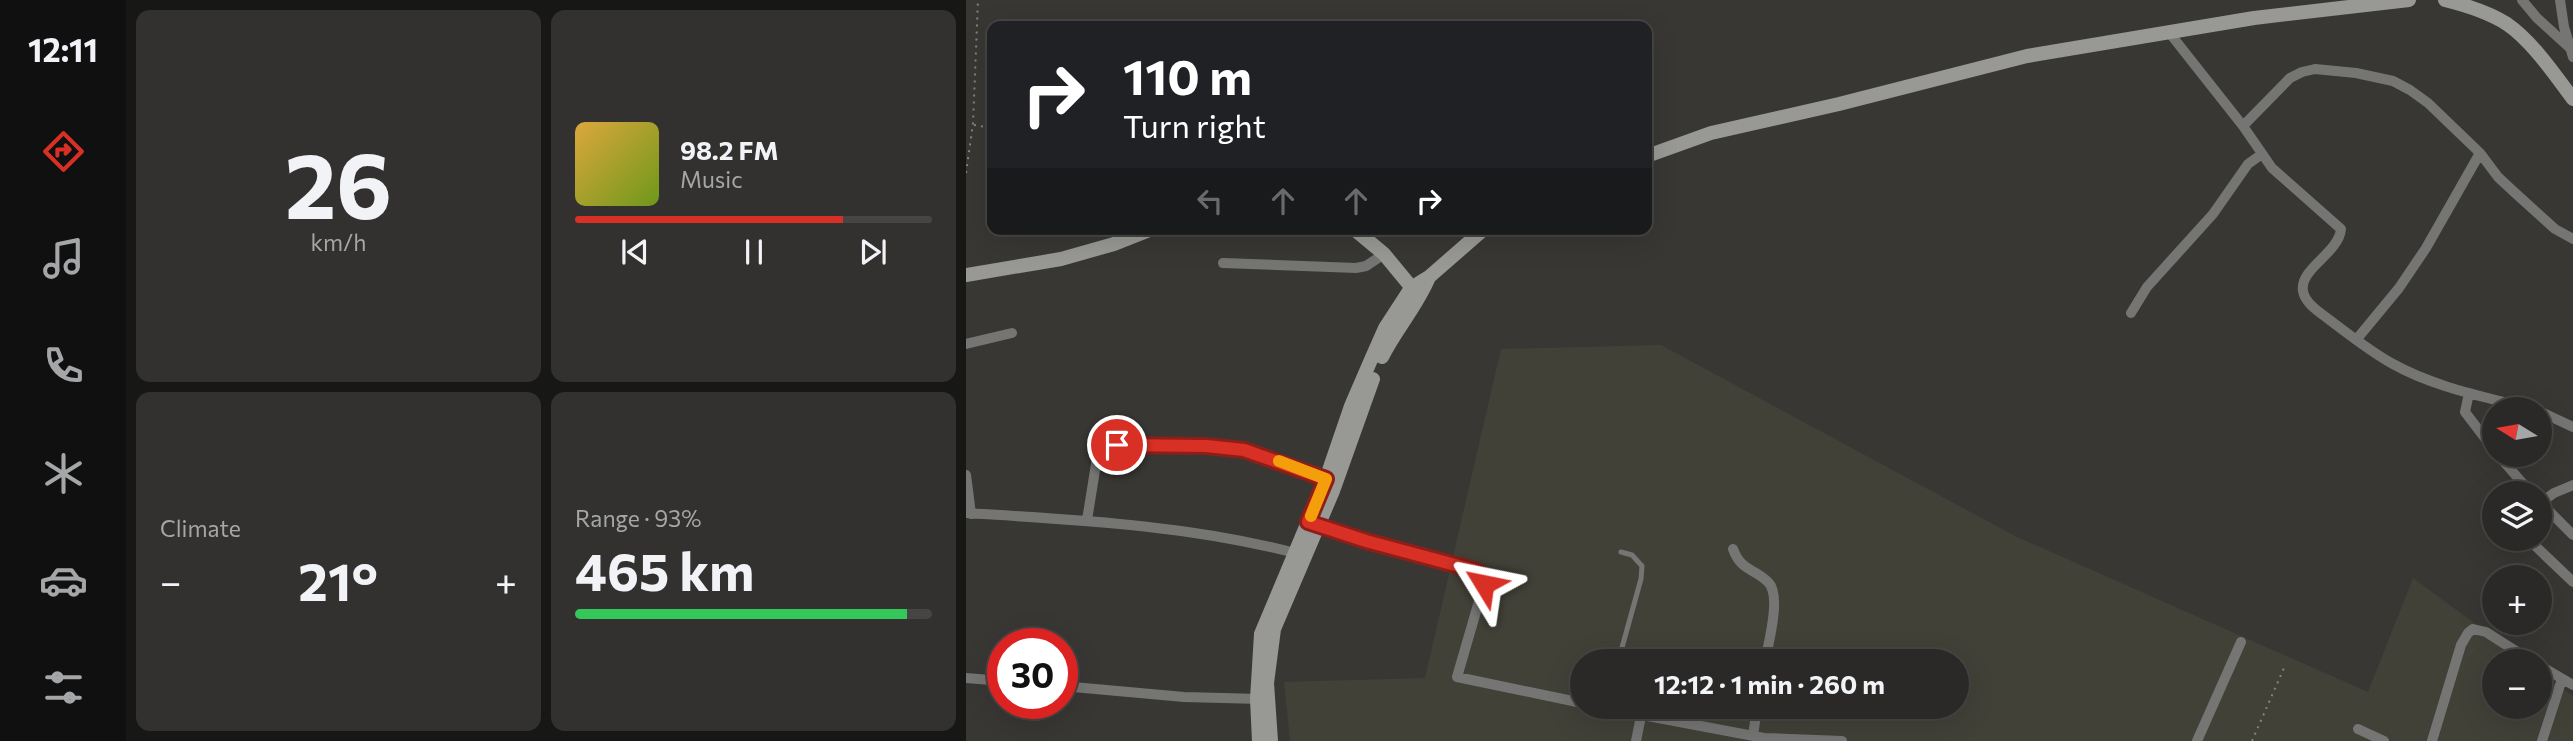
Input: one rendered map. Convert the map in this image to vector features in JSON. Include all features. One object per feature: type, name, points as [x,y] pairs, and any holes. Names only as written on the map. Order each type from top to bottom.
[{"type":"street","points":[[1652,154],[1711,133],[1839,104],[2027,56],[2168,31],[2409,0]]},
{"type":"street","points":[[2522,0],[2572,52]]},
{"type":"street","points":[[2560,0],[2572,52]]},
{"type":"street","points":[[2451,1],[2508,24],[2573,99]]},
{"type":"street","points":[[2168,31],[2284,181],[2340,229],[2337,243],[2305,278],[2303,293],[2306,301],[2356,340],[2393,364],[2485,397]]},
{"type":"street","points":[[2244,126],[2290,78],[2302,72],[2315,69],[2356,73],[2392,81],[2428,103],[2480,153],[2498,177],[2555,229],[2573,239]]},
{"type":"street","points":[[2356,340],[2399,288],[2426,248],[2480,153]]},
{"type":"street","points":[[2131,313],[2157,275],[2213,214],[2248,164],[2262,154]]},
{"type":"street","points":[[966,275],[1061,259],[1134,235]]},
{"type":"street","points":[[1361,235],[1384,254],[1416,293]]},
{"type":"street","points":[[1259,741],[1262,699],[1261,634],[1295,553],[1314,524],[1351,406],[1385,328],[1429,277],[1477,235]]},
{"type":"street","points":[[1223,263],[1356,268],[1384,254]]},
{"type":"street","points":[[1271,741],[1262,699],[1274,629],[1379,362],[1416,293]]},
{"type":"street","points":[[966,344],[1012,333]]},
{"type":"street","points":[[2469,393],[2465,412],[2482,434]]},
{"type":"street","points":[[2552,417],[2573,427]]},
{"type":"street","points":[[1087,520],[1097,458],[1106,447],[1227,448],[1262,455],[1326,479]]},
{"type":"street","points":[[2508,467],[2521,481]]},
{"type":"street","points":[[966,475],[969,514],[1087,520],[1212,535],[1295,553]]},
{"type":"street","points":[[2552,494],[2573,485]]},
{"type":"street","points":[[2552,514],[2573,536]]},
{"type":"street","points":[[1314,524],[1480,573],[1484,584],[1457,677],[1570,701]]},
{"type":"street","points":[[1733,549],[1737,560],[1744,567],[1768,581],[1773,588],[1774,608],[1767,649]]},
{"type":"street","points":[[2540,551],[2573,583]]},
{"type":"street","points":[[2432,741],[2461,645],[2468,633],[2473,629],[2486,632],[2513,649]]},
{"type":"street","points":[[2197,741],[2241,642]]},
{"type":"street","points":[[2552,673],[2573,685]]},
{"type":"street","points":[[966,678],[987,680]]},
{"type":"street","points":[[2542,741],[2562,679]]},
{"type":"street","points":[[1078,687],[1184,697],[1262,699]]},
{"type":"street","points":[[1636,741],[1640,719]]},
{"type":"street","points":[[1655,719],[1739,737],[1842,741]]},
{"type":"street","points":[[1753,736],[1755,719]]},
{"type":"street","points":[[2358,729],[2384,741]]},
{"type":"lane","points":[[1621,551],[1632,555],[1642,566],[1621,649]]},
{"type":"path","points":[[966,173],[973,124],[978,0]]},
{"type":"path","points":[[973,124],[987,127]]},
{"type":"path","points":[[2252,741],[2284,668]]},
{"type":"shaded area","points":[[1661,345],[2015,536],[2368,692],[2413,578],[2482,629],[2482,635],[2491,635],[2510,649],[2482,649],[2482,719],[2552,719],[2552,681],[2573,696],[2573,741],[1290,741],[1284,682],[1425,678],[1501,349]]},
{"type":"slow traffic","points":[[1279,461],[1326,479],[1311,516]]},
{"type":"route","points":[[1117,445],[1206,446],[1244,450],[1326,479],[1308,522],[1413,555],[1474,570],[1483,577],[1484,584]]}]
